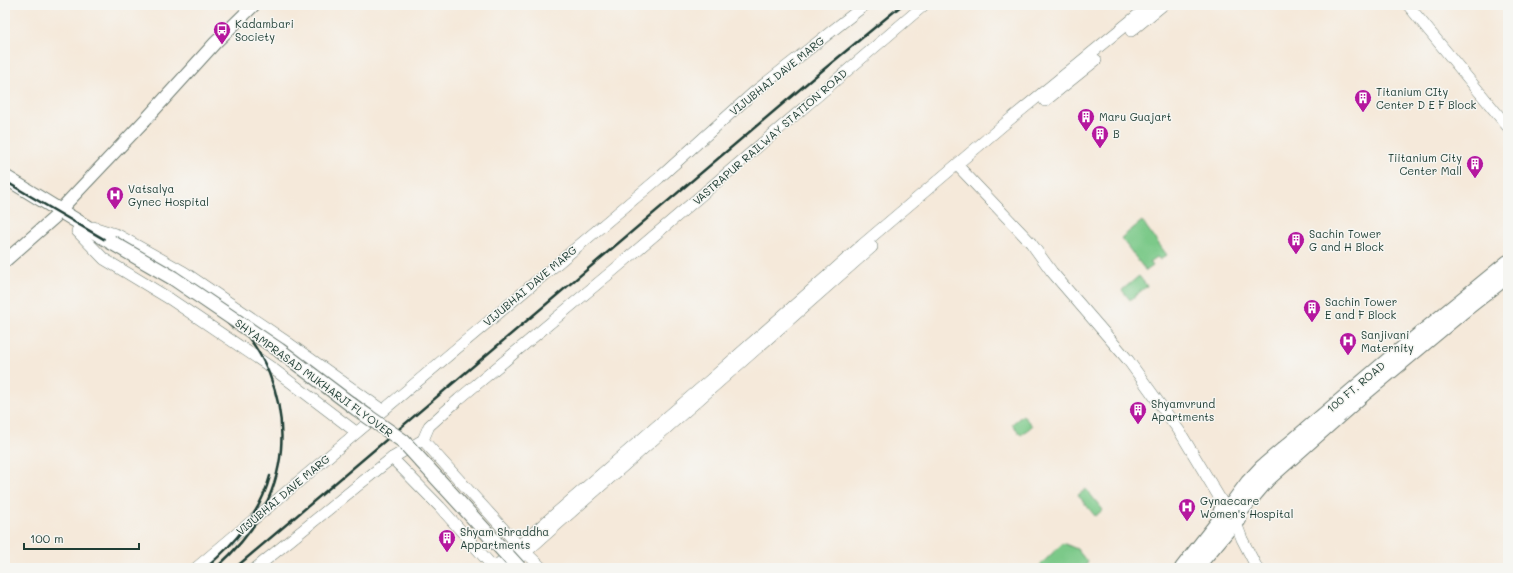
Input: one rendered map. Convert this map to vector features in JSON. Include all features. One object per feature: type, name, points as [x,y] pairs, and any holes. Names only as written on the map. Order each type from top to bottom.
[{"type":"main road","points":[[5,253],[55,212],[207,46],[247,5]]},
{"type":"main road","points":[[5,261],[147,118],[215,43],[254,5]]},
{"type":"main road","points":[[5,177],[55,212]]},
{"type":"main road","points":[[5,187],[55,212]]},
{"type":"main road","name":"SHYAMPRASAD MUKHARJI FLYOVER","points":[[55,212],[109,246],[274,357],[352,417],[397,448],[507,568]]},
{"type":"main road","name":"SHYAMPRASAD MUKHARJI FLYOVER","points":[[109,246],[173,278],[279,350],[357,409],[403,441],[519,568]]},
{"type":"main road","name":"100 FT. ROAD","points":[[1182,568],[1231,515],[1248,482],[1262,467],[1389,359],[1508,262]]},
{"type":"main road","points":[[1196,568],[1231,515],[1268,479],[1365,393],[1508,276]]},
{"type":"street","name":"VIJUBHAI DAVE MARG","points":[[196,568],[659,178],[753,93],[865,5]]},
{"type":"street","name":"VASTRAPUR RAILWAY STATION ROAD","points":[[423,440],[429,426],[459,399],[615,269],[924,5]]},
{"type":"street","points":[[959,167],[1150,5]]},
{"type":"street","points":[[392,458],[440,507],[494,568],[522,549],[847,258],[1163,5]]},
{"type":"street","points":[[1408,5],[1508,127]]},
{"type":"street","points":[[959,167],[1031,244],[1052,272],[1128,360],[1180,432],[1231,515],[1257,568]]},
{"type":"street","points":[[78,227],[118,235],[184,272],[284,340],[382,410]]},
{"type":"street","points":[[78,227],[104,259],[170,299],[272,368],[356,432]]},
{"type":"street","points":[[256,568],[392,458],[423,440],[522,549],[542,568]]},
{"type":"street","points":[[507,568],[522,549]]},
{"type":"green space","points":[[1142,221],[1167,255],[1160,260],[1157,257],[1150,262],[1153,266],[1146,271],[1121,238]]},
{"type":"green space","points":[[1139,276],[1147,286],[1130,300],[1122,290]]},
{"type":"green space","points":[[1023,415],[1032,426],[1021,435],[1012,424]]},
{"type":"green space","points":[[1086,489],[1103,510],[1095,516],[1078,495]]},
{"type":"green space","points":[[1063,543],[1077,549],[1088,563],[1082,568],[1037,568]]},
{"type":"railway","points":[[235,568],[812,79],[902,5]]},
{"type":"railway","points":[[5,181],[215,305],[238,325],[261,356],[269,373],[279,411],[281,430],[279,467],[268,499],[251,529],[241,543],[216,568]]},
{"type":"railway","points":[[208,308],[219,315],[233,328]]},
{"type":"railway","points":[[206,568],[227,548],[245,527],[260,503],[270,476]]},
{"type":"place","name":"Kadambari Society","points":[[222,45]]},
{"type":"place","name":"Titanium CIty Center D E F Block","points":[[1363,113]]},
{"type":"place","name":"Maru Guajart","points":[[1086,132]]},
{"type":"place","name":"B","points":[[1100,149]]},
{"type":"place","name":"Tiitanium City Center Mall","points":[[1475,179]]},
{"type":"place","name":"Vatsalya Gynec Hospital","points":[[115,210]]},
{"type":"place","name":"Sachin Tower G and H Block","points":[[1296,255]]},
{"type":"place","name":"Sachin Tower E and F Block","points":[[1312,323]]},
{"type":"place","name":"Sanjivani Maternity","points":[[1348,356]]},
{"type":"place","name":"Shyamvrund Apartments","points":[[1138,425]]},
{"type":"place","name":"Gynaecare Women's Hospital","points":[[1187,522]]},
{"type":"place","name":"Shyam Shraddha Appartments","points":[[447,553]]}]
